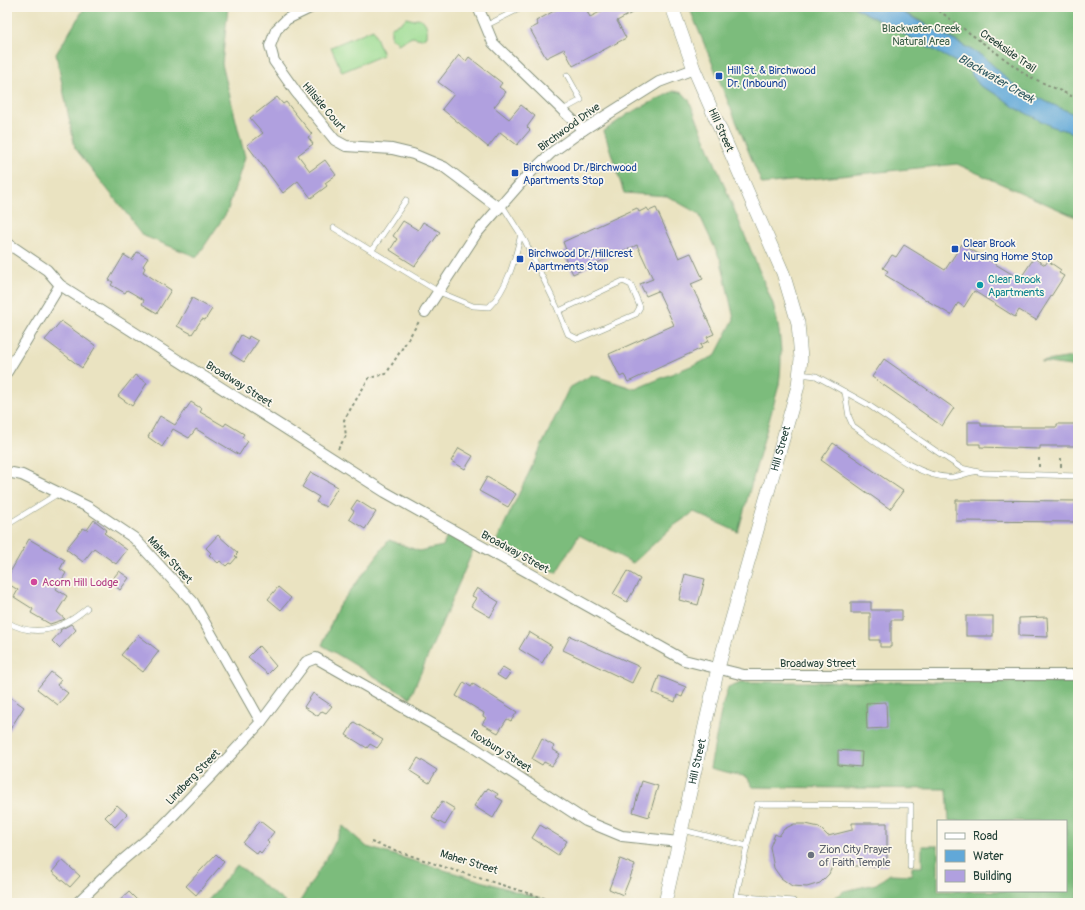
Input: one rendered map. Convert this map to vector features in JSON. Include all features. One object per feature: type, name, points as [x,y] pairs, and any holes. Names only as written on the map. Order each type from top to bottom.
[{"type":"street","name":"Hillside Court","points":[[312,7],[287,19],[276,30],[270,46],[274,61],[296,92],[335,140],[346,146],[392,150],[413,154],[444,167],[500,207]]},
{"type":"street","points":[[478,7],[493,43],[583,130]]},
{"type":"street","name":"Hill Street","points":[[665,903],[718,668],[794,401],[800,373],[798,324],[783,273],[694,69],[672,7]]},
{"type":"street","name":"Birchwood Drive","points":[[425,312],[476,234],[526,177],[551,153],[583,130],[659,82],[694,69]]},
{"type":"street","name":"Broadway Street","points":[[7,243],[47,270],[60,285],[385,492],[684,660],[744,675],[1078,675]]},
{"type":"street","points":[[7,372],[60,285]]},
{"type":"street","name":"Maher Street","points":[[7,472],[22,475],[88,507],[134,538],[193,602],[261,722]]},
{"type":"street","name":"Lindberg Street","points":[[77,903],[118,864],[162,826],[261,722],[306,662],[316,658]]},
{"type":"street","name":"Roxbury Street","points":[[316,658],[473,747],[586,821],[622,836],[681,836]]},
{"type":"lane","points":[[485,26],[523,7]]},
{"type":"lane","points":[[563,110],[581,100],[567,75]]},
{"type":"lane","points":[[372,250],[406,200]]},
{"type":"lane","points":[[500,207],[521,234],[559,311],[568,334],[578,340],[636,314],[640,307],[631,286],[623,281],[559,311]]},
{"type":"lane","points":[[334,228],[439,292],[473,306],[489,307],[497,299],[514,264],[521,234]]},
{"type":"lane","points":[[800,373],[816,376],[867,404],[961,468],[983,473],[1078,476]]},
{"type":"lane","points":[[845,392],[849,417],[853,426],[912,466],[936,475],[953,477],[975,471]]},
{"type":"lane","points":[[7,525],[58,493]]},
{"type":"lane","points":[[7,622],[13,626],[36,631],[47,631],[66,624],[87,608]]},
{"type":"lane","points":[[793,901],[736,896],[757,804],[911,805],[910,868]]},
{"type":"lane","points":[[681,836],[747,846]]},
{"type":"path","name":"Creekside Trail","points":[[934,7],[1028,76],[1078,99]]},
{"type":"path","points":[[333,458],[346,436],[344,420],[369,378],[386,374],[425,312]]},
{"type":"path","points":[[1060,475],[1061,456]]},
{"type":"path","name":"Maher Street","points":[[371,842],[447,868],[560,903]]},
{"type":"green space","points":[[85,7],[228,7],[222,64],[245,157],[227,212],[197,257],[144,236],[75,148],[56,54]]},
{"type":"green space","points":[[689,7],[854,7],[967,68],[980,86],[1000,96],[1014,107],[1053,127],[1078,134],[1078,218],[957,164],[762,184]]},
{"type":"green space","points":[[894,7],[1078,7],[1078,116],[1015,86],[984,57]]},
{"type":"green space","points":[[406,18],[414,20],[419,18],[422,20],[427,27],[427,36],[422,39],[412,37],[398,44],[396,40],[391,39],[391,27],[401,23]]},
{"type":"green space","points":[[373,29],[383,55],[342,72],[331,47]]},
{"type":"green space","points":[[674,91],[683,93],[689,100],[773,304],[778,325],[780,344],[781,364],[779,385],[738,532],[694,512],[672,527],[633,563],[579,535],[556,573],[497,540],[569,388],[592,375],[635,389],[715,356],[734,319],[721,261],[699,214],[667,196],[624,193],[604,131],[628,114]]},
{"type":"green space","points":[[1078,356],[1078,367],[1041,362]]},
{"type":"green space","points":[[448,534],[474,548],[410,698],[322,645],[338,607],[389,540],[419,551],[443,546]]},
{"type":"green space","points":[[741,682],[1078,682],[1078,903],[827,903],[844,891],[876,884],[890,874],[912,875],[912,867],[922,867],[922,846],[937,846],[937,892],[1067,892],[1067,820],[949,820],[947,789],[753,787],[747,777],[710,768],[722,707],[728,687]]},
{"type":"green space","points":[[343,826],[367,847],[555,903],[299,903],[330,852]]},
{"type":"green space","points":[[237,865],[286,903],[206,903]]},
{"type":"water","name":"Blackwater Creek","points":[[854,7],[895,8],[984,57],[1015,86],[1078,116],[1078,134],[1053,127],[1014,107],[1000,96],[980,86],[967,68]]},
{"type":"building","points":[[561,7],[585,7],[590,17],[610,7],[643,7],[617,21],[626,38],[573,66],[564,49],[546,58],[530,29],[538,25],[536,21]]},
{"type":"building","points":[[459,55],[466,61],[469,57],[502,83],[499,87],[506,92],[494,107],[509,119],[521,105],[535,116],[527,127],[530,130],[517,145],[500,132],[488,147],[442,109],[454,94],[438,82]]},
{"type":"building","points":[[277,97],[283,104],[286,102],[312,134],[308,137],[313,144],[298,155],[310,171],[325,160],[336,175],[325,183],[327,186],[311,198],[298,181],[283,193],[247,145],[263,133],[250,118]]},
{"type":"building","points":[[637,208],[639,212],[647,208],[649,211],[656,208],[679,258],[691,253],[703,279],[691,284],[714,334],[707,337],[709,341],[700,345],[702,348],[628,382],[624,375],[620,377],[609,354],[674,325],[658,291],[646,296],[640,284],[653,279],[637,245],[573,274],[562,252],[566,250],[563,242]]},
{"type":"building","points":[[403,221],[418,230],[423,222],[440,232],[415,266],[390,250],[397,239],[393,236]]},
{"type":"building","name":"Clear Brook Apartments","points":[[962,244],[1020,279],[1034,258],[1045,265],[1048,261],[1061,270],[1059,273],[1064,276],[1036,320],[1019,310],[1015,317],[974,291],[964,307],[958,303],[951,315],[885,275],[888,271],[883,268],[892,255],[896,257],[904,245],[945,270]]},
{"type":"building","points":[[137,252],[148,258],[143,266],[145,268],[143,272],[171,290],[157,313],[142,304],[144,300],[127,290],[125,293],[111,285],[113,282],[109,280],[124,255],[132,260]]},
{"type":"building","points":[[192,298],[212,309],[205,320],[202,319],[192,334],[177,326]]},
{"type":"building","points":[[61,321],[96,346],[82,368],[45,340]]},
{"type":"building","points":[[241,335],[248,339],[249,336],[258,341],[244,362],[231,354]]},
{"type":"building","points":[[884,359],[954,408],[942,426],[872,377]]},
{"type":"building","points":[[135,375],[147,383],[132,406],[118,396]]},
{"type":"building","points":[[191,402],[202,409],[200,412],[224,426],[226,423],[244,434],[242,437],[248,441],[239,455],[196,429],[189,438],[173,429],[162,447],[148,437],[160,416],[175,425]]},
{"type":"building","points":[[968,422],[981,422],[981,426],[1004,427],[1057,427],[1057,424],[1078,424],[1078,446],[1040,446],[1040,449],[980,447],[980,444],[968,444]]},
{"type":"building","points":[[833,443],[903,491],[890,509],[821,460]]},
{"type":"building","points":[[459,448],[473,456],[465,469],[451,461]]},
{"type":"building","points":[[311,472],[338,487],[326,507],[316,502],[319,497],[302,487]]},
{"type":"building","points":[[487,477],[516,494],[508,507],[479,491]]},
{"type":"building","points":[[357,500],[376,512],[365,529],[349,519],[354,511],[351,509]]},
{"type":"building","points":[[956,500],[1078,501],[1078,522],[956,521]]},
{"type":"building","points":[[94,520],[107,530],[104,533],[127,550],[116,564],[94,548],[83,562],[66,549],[83,528],[87,530]]},
{"type":"building","points":[[218,535],[238,553],[235,556],[237,557],[231,564],[229,563],[226,566],[220,561],[218,563],[209,555],[211,553],[206,548]]},
{"type":"building","name":"Acorn Hill Lodge","points":[[29,539],[65,560],[60,569],[66,573],[56,589],[67,596],[57,612],[65,619],[50,624],[31,613],[33,609],[14,597],[18,590],[10,585],[8,576]]},
{"type":"building","points":[[119,571],[129,578],[120,590],[110,582]]},
{"type":"building","points":[[627,571],[640,579],[627,602],[613,594]]},
{"type":"building","points":[[685,574],[705,579],[698,605],[679,600]]},
{"type":"building","points":[[278,587],[291,598],[281,610],[268,599]]},
{"type":"building","points":[[477,588],[499,602],[490,617],[471,606],[476,598],[472,596]]},
{"type":"building","points":[[851,602],[871,602],[871,610],[902,610],[902,620],[891,620],[891,647],[880,647],[880,640],[870,640],[870,613],[851,613]]},
{"type":"building","points":[[966,616],[993,616],[993,636],[966,636]]},
{"type":"building","points":[[1047,617],[1048,637],[1019,636],[1019,618]]},
{"type":"building","points":[[71,624],[76,630],[59,648],[52,641],[61,631],[60,630]]},
{"type":"building","points":[[529,632],[552,646],[542,663],[519,649]]},
{"type":"building","points":[[138,635],[159,651],[143,672],[121,655]]},
{"type":"building","points":[[570,636],[640,667],[632,683],[563,650]]},
{"type":"building","points":[[259,646],[276,666],[268,674],[248,657]]},
{"type":"building","points":[[503,667],[511,672],[505,680],[497,675]]},
{"type":"building","points":[[51,672],[61,680],[57,685],[68,693],[58,705],[37,689]]},
{"type":"building","points":[[659,676],[686,687],[682,697],[677,695],[675,702],[653,693]]},
{"type":"building","points":[[464,682],[471,687],[473,684],[517,712],[511,721],[507,719],[498,733],[482,724],[486,718],[483,716],[484,713],[456,696]]},
{"type":"building","points":[[313,693],[332,706],[326,713],[322,711],[318,716],[304,707]]},
{"type":"building","points":[[7,695],[24,707],[7,734]]},
{"type":"building","points":[[886,702],[887,728],[867,729],[866,703]]},
{"type":"building","points":[[354,722],[383,740],[377,748],[370,744],[367,748],[346,735]]},
{"type":"building","points":[[542,739],[554,746],[552,749],[560,754],[552,766],[544,762],[542,765],[532,759]]},
{"type":"building","points":[[838,750],[862,752],[861,767],[838,765]]},
{"type":"building","points":[[418,758],[437,770],[429,783],[410,771]]},
{"type":"building","points":[[642,781],[658,786],[649,817],[633,812]]},
{"type":"building","points":[[488,788],[498,794],[496,797],[503,801],[493,818],[474,806]]},
{"type":"building","points":[[442,801],[455,809],[445,825],[432,818]]},
{"type":"building","points":[[117,805],[127,814],[115,827],[105,817]]},
{"type":"building","points":[[260,821],[274,832],[267,841],[269,843],[261,853],[259,851],[257,854],[243,843]]},
{"type":"building","name":"Zion City Prayer of Faith Temple","points":[[852,823],[887,823],[887,866],[852,866],[852,858],[834,862],[829,874],[820,883],[807,887],[792,886],[781,878],[774,868],[770,847],[775,834],[779,836],[784,829],[794,824],[806,824],[819,827],[828,836],[852,830]]},
{"type":"building","points":[[540,825],[567,841],[558,855],[532,838]]},
{"type":"building","points":[[216,854],[224,862],[196,895],[186,886]]},
{"type":"building","points":[[620,859],[635,865],[623,895],[609,889]]},
{"type":"building","points":[[62,860],[80,876],[70,887],[52,872]]},
{"type":"building","points":[[129,892],[140,903],[117,903]]},
{"type":"place","name":"Hill St. & Birchwood Dr. (Inbound)","points":[[719,76]]},
{"type":"place","name":"Birchwood Dr./Birchwood Apartments Stop","points":[[515,173]]},
{"type":"place","name":"Clear Brook Nursing Home Stop","points":[[955,249]]},
{"type":"place","name":"Birchwood Dr./Hillcrest Apartments Stop","points":[[520,259]]},
{"type":"place","name":"Clear Brook Apartments","points":[[980,285]]},
{"type":"place","name":"Acorn Hill Lodge","points":[[34,582]]},
{"type":"place","name":"Zion City Prayer of Faith Temple","points":[[811,855]]},
{"type":"park label","name":"Blackwater Creek Natural Area","points":[[921,34]]}]
